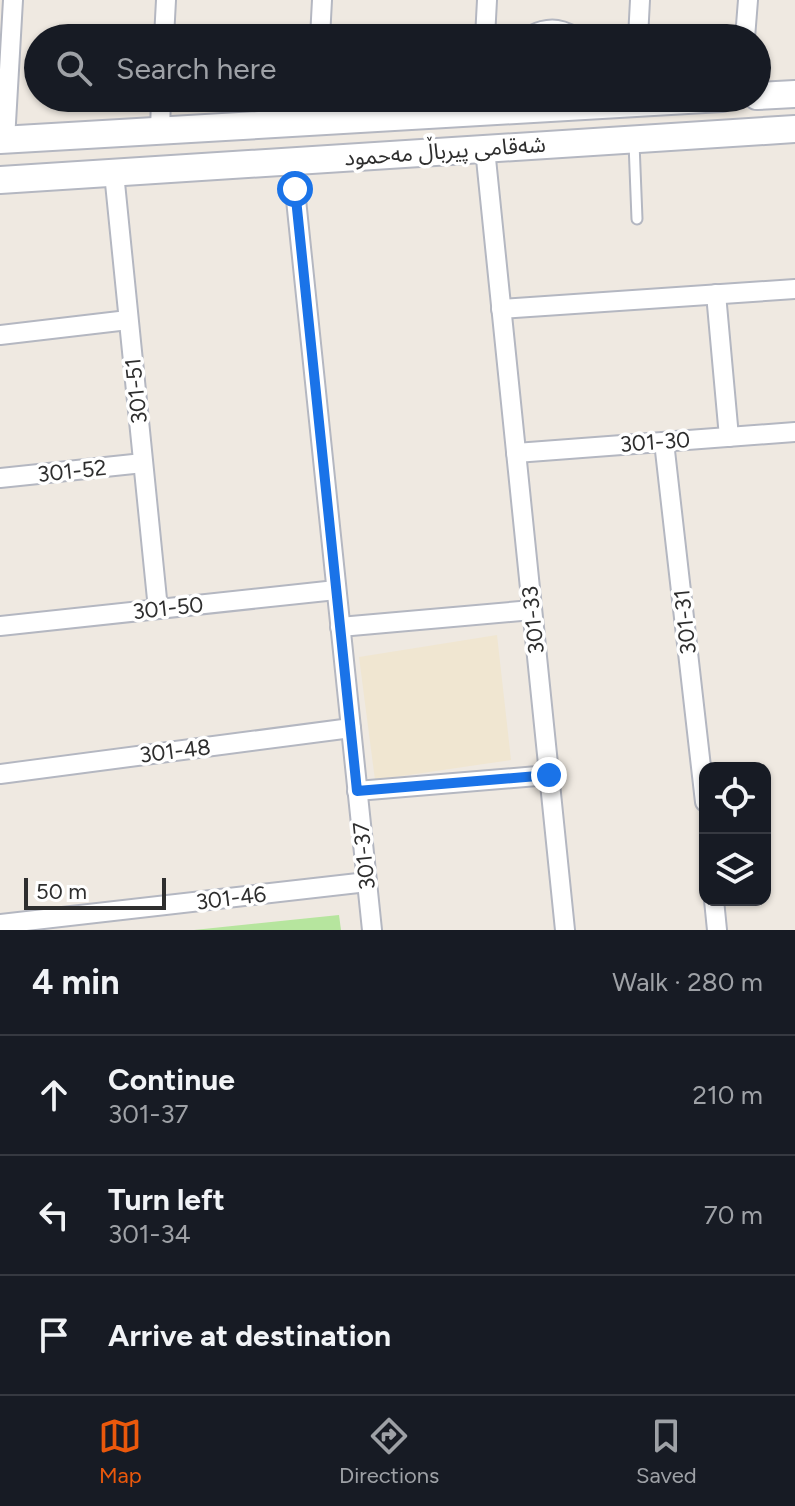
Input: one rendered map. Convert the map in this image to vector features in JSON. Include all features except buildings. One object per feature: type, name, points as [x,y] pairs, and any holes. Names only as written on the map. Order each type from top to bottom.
[{"type":"main road","points":[[771,95],[795,94]]},
{"type":"main road","name":"شەقامی پیرباڵ مەحمود","points":[[2,140],[160,131],[301,112]]},
{"type":"main road","points":[[691,112],[692,136]]},
{"type":"main road","name":"شەقامی پیرباڵ مەحمود","points":[[0,180],[795,129]]},
{"type":"street","points":[[2,140],[13,0]]},
{"type":"street","points":[[165,24],[166,0]]},
{"type":"street","points":[[321,24],[322,0]]},
{"type":"street","points":[[486,24],[487,0]]},
{"type":"street","points":[[639,24],[640,0]]},
{"type":"street","points":[[746,24],[748,0]]},
{"type":"street","points":[[160,131],[161,112]]},
{"type":"street","name":"301-33","points":[[485,149],[565,930]]},
{"type":"street","name":"301-37","points":[[292,161],[372,930]]},
{"type":"street","name":"301-51","points":[[114,173],[158,609]]},
{"type":"street","points":[[501,309],[795,289]]},
{"type":"street","points":[[716,294],[729,437]]},
{"type":"street","points":[[0,335],[128,320]]},
{"type":"street","name":"301-30","points":[[516,453],[795,432]]},
{"type":"street","name":"301-31","points":[[664,442],[700,762]]},
{"type":"street","name":"301-52","points":[[0,478],[143,463]]},
{"type":"street","name":"301-50","points":[[0,626],[336,590]]},
{"type":"street","points":[[340,627],[532,610]]},
{"type":"street","name":"301-48","points":[[0,774],[351,728]]},
{"type":"street","points":[[357,791],[549,775]]},
{"type":"street","name":"301-46","points":[[0,924],[90,922],[367,882]]},
{"type":"street","points":[[715,906],[717,930]]},
{"type":"lane","points":[[634,139],[637,219]]},
{"type":"shaded area","points":[[497,635],[511,760],[375,780],[359,657]]},
{"type":"green space","points":[[339,915],[341,930],[194,930]]},
{"type":"route","points":[[295,189],[357,791],[549,775]]}]
